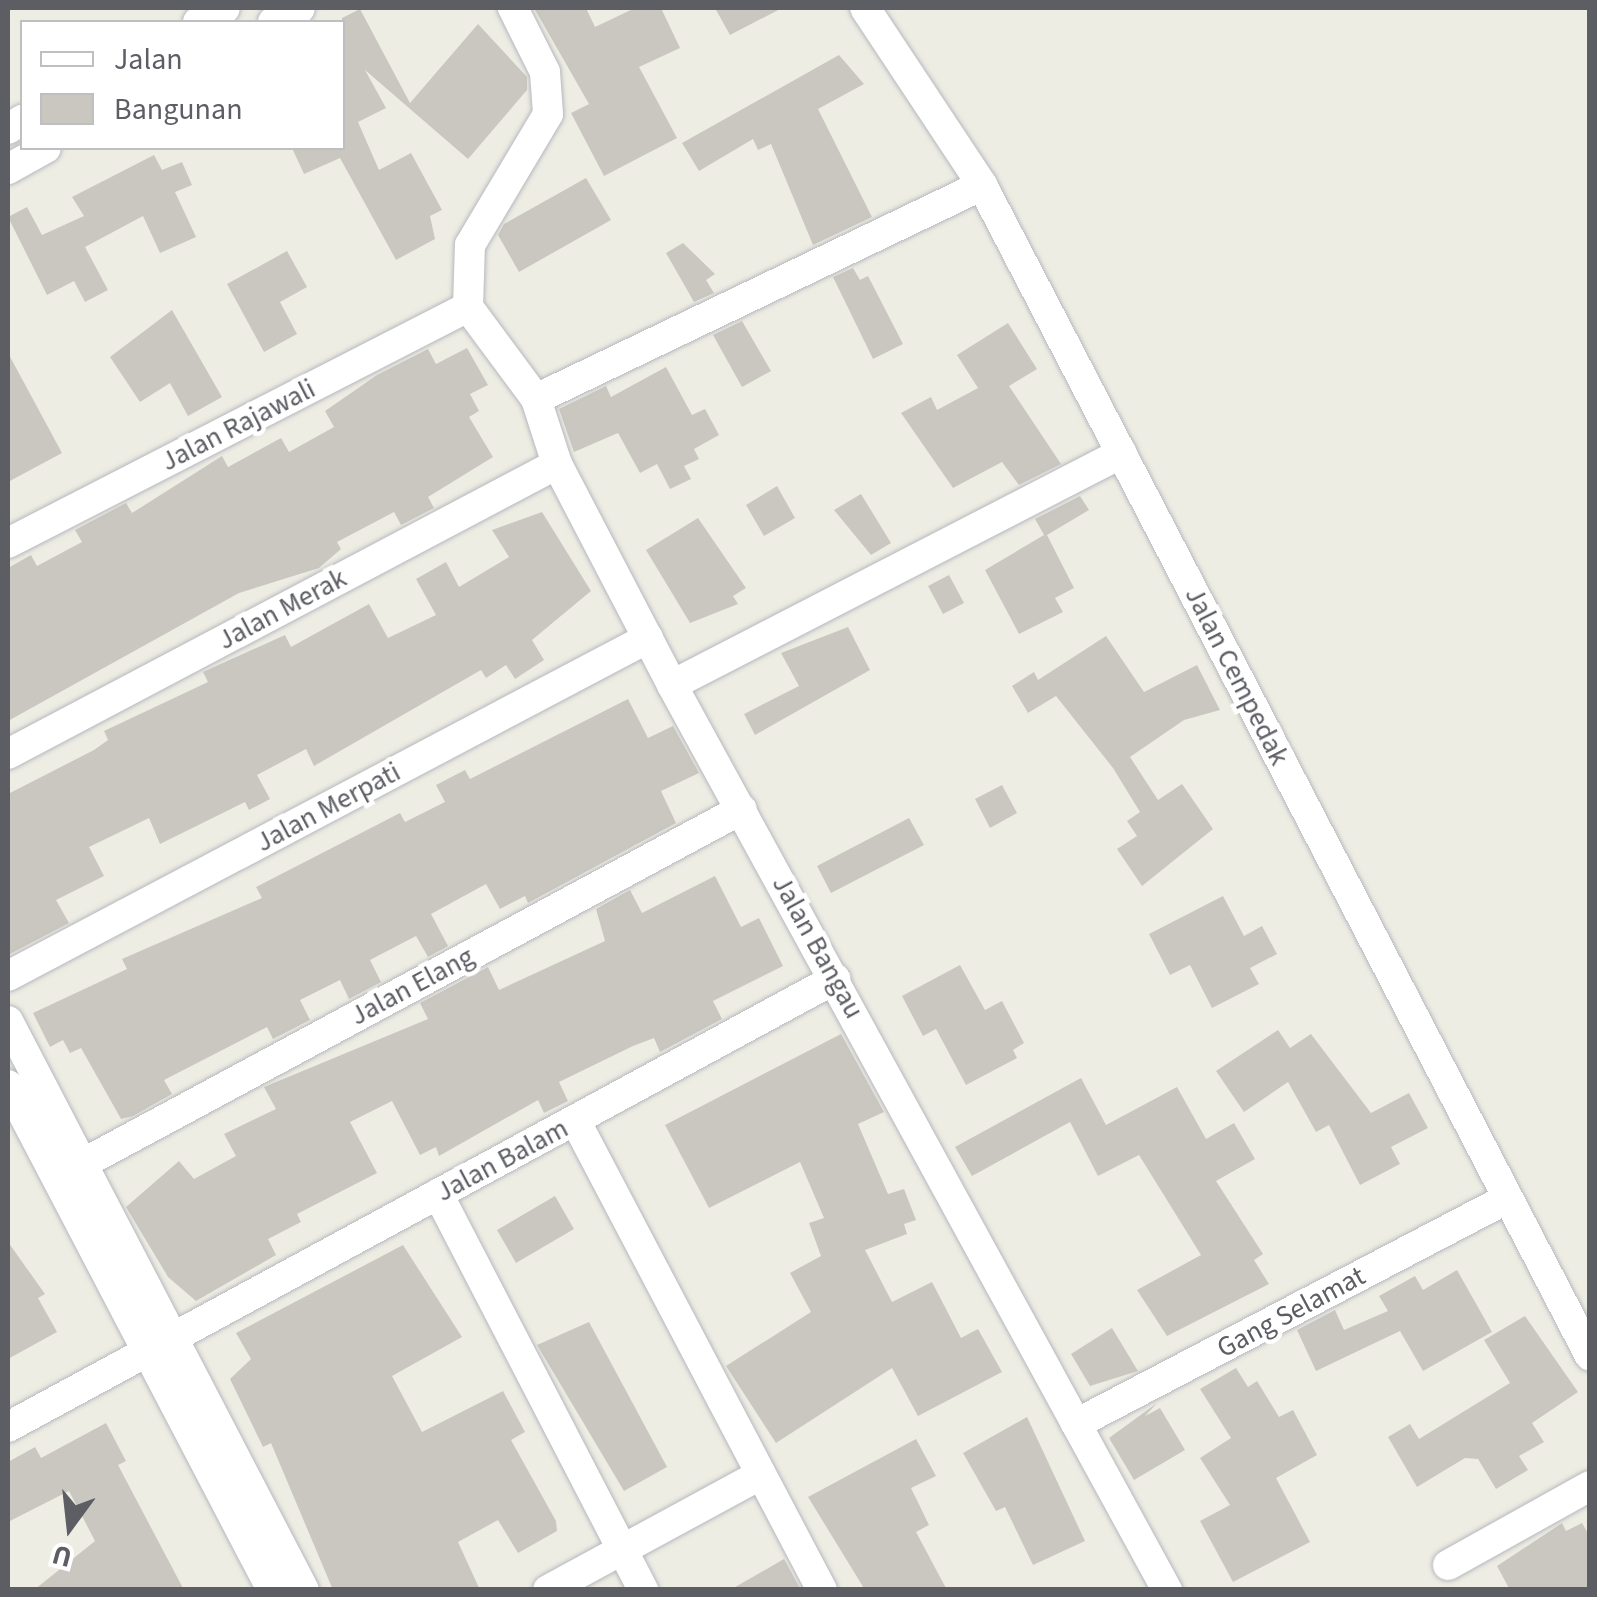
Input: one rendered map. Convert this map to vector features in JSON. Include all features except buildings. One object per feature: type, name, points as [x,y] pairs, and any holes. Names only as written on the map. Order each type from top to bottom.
[{"type":"street","points":[[202,20],[225,8]]},
{"type":"street","points":[[277,20],[300,8]]},
{"type":"street","points":[[468,307],[470,245],[548,114],[545,72],[513,8]]},
{"type":"street","name":"Jalan Cempedak","points":[[865,8],[982,185],[1590,1356]]},
{"type":"street","points":[[8,169],[42,150]]},
{"type":"street","points":[[536,400],[982,185]]},
{"type":"street","name":"Jalan Bangau","points":[[468,307],[536,400],[556,464],[672,685],[1168,1590]]},
{"type":"street","name":"Jalan Rajawali","points":[[8,543],[468,307]]},
{"type":"street","points":[[672,685],[1122,454]]},
{"type":"street","name":"Jalan Merak","points":[[8,754],[556,464]]},
{"type":"street","name":"Jalan Merpati","points":[[8,976],[648,638]]},
{"type":"street","name":"Jalan Elang","points":[[82,1164],[742,809]]},
{"type":"street","name":"Jalan Balam","points":[[8,1428],[835,979]]},
{"type":"street","points":[[8,1021],[82,1164],[156,1346],[272,1590]]},
{"type":"street","points":[[8,1085],[156,1346],[304,1590]]},
{"type":"street","points":[[575,1120],[756,1477],[822,1590]]},
{"type":"street","points":[[438,1194],[643,1590]]},
{"type":"street","name":"Gang Selamat","points":[[1076,1424],[1506,1200]]},
{"type":"street","points":[[548,1590],[756,1477]]},
{"type":"street","points":[[1448,1565],[1590,1486]]}]
